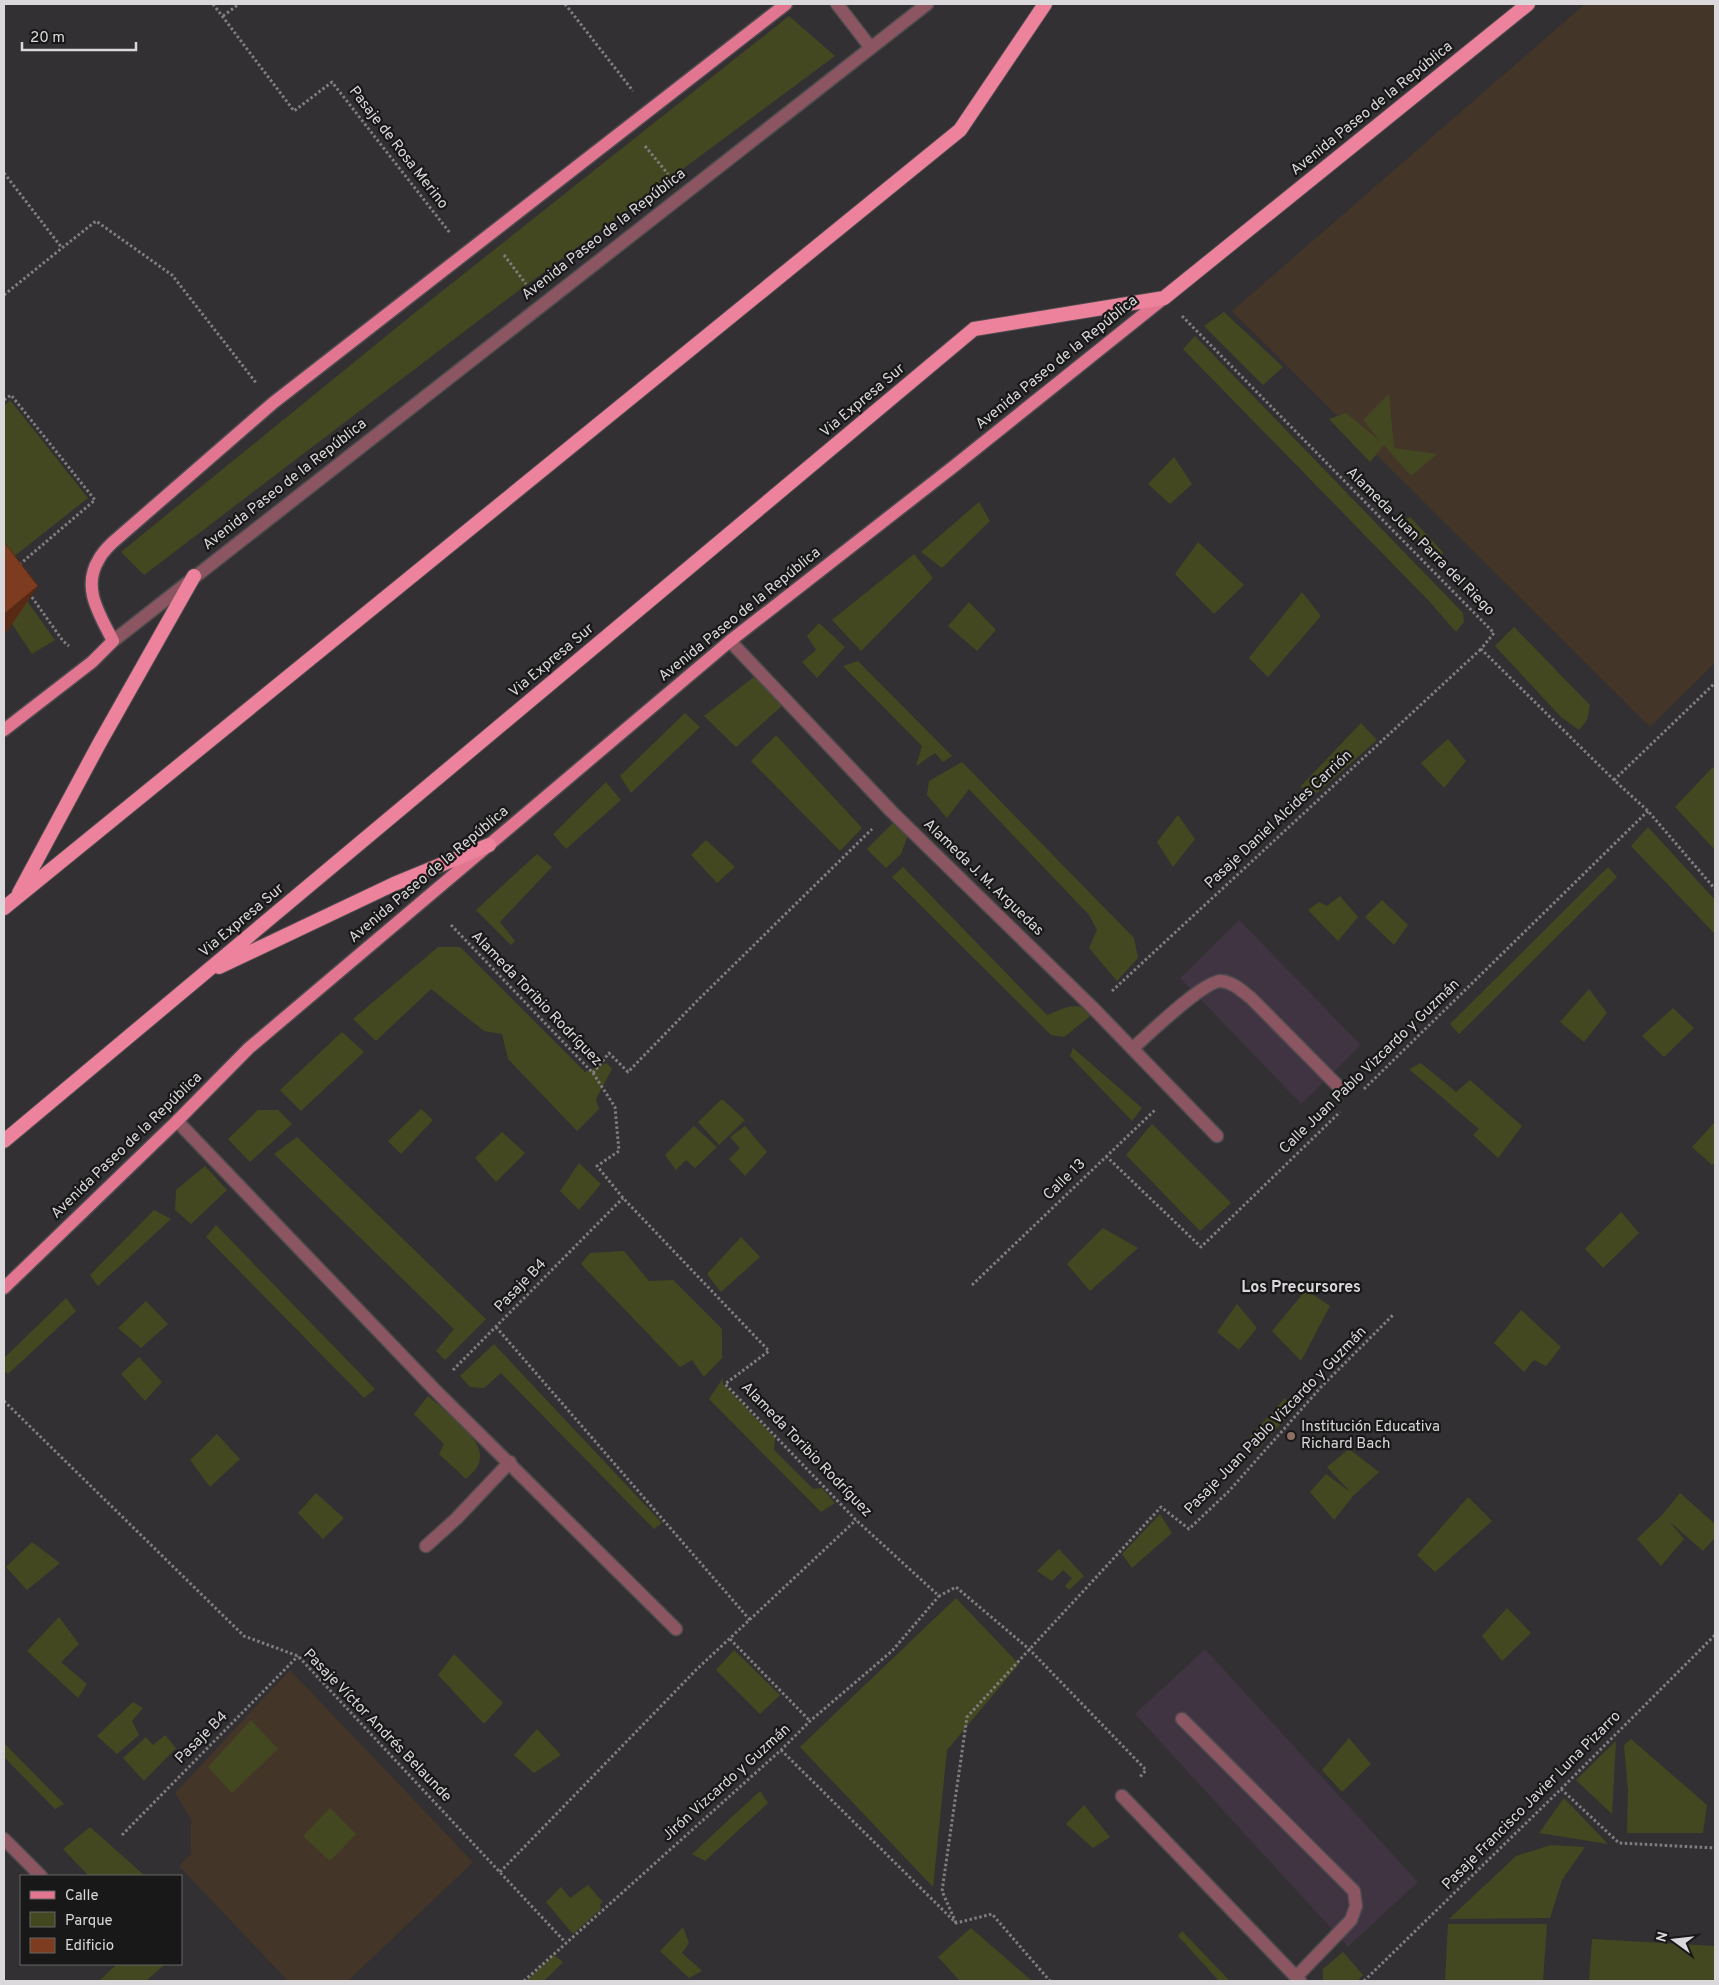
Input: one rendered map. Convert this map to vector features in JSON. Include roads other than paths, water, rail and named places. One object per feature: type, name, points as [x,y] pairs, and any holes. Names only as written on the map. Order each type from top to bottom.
[{"type":"highway","points":[[4,908],[960,130],[1045,4]]},
{"type":"highway","name":"Avenida Paseo de la República","points":[[1164,298],[1528,4]]},
{"type":"highway","name":"Via Expresa Sur","points":[[4,1141],[974,329],[1164,298]]},
{"type":"highway","points":[[16,898],[99,744],[194,576]]},
{"type":"highway","points":[[200,976],[394,884],[489,845]]},
{"type":"main road","points":[[113,641],[93,601],[91,582],[98,559],[112,543],[273,404],[786,4]]},
{"type":"main road","name":"Avenida Paseo de la República","points":[[4,1288],[177,1121],[249,1048],[730,641],[953,467],[1164,298]]},
{"type":"main road","name":"Avenida Paseo de la República","points":[[4,730],[92,662],[113,641]]},
{"type":"street","points":[[837,4],[871,48]]},
{"type":"street","name":"Avenida Paseo de la República","points":[[113,641],[927,4]]},
{"type":"street","name":"Alameda J. M. Arguedas","points":[[730,641],[891,811],[1093,1008],[1216,1136]]},
{"type":"street","points":[[1133,1048],[1212,982],[1226,982],[1237,986],[1251,998],[1338,1086]]},
{"type":"street","points":[[177,1121],[434,1389],[510,1462],[676,1629]]},
{"type":"street","points":[[426,1546],[456,1519],[510,1462]]},
{"type":"street","points":[[1122,1796],[1298,1979],[1351,1920],[1356,1906],[1354,1891],[1182,1719]]},
{"type":"street","points":[[4,1839],[40,1875]]},
{"type":"place","name":"Institución Educativa Richard Bach","points":[[1291,1436]]},
{"type":"district","name":"Los Precursores","points":[[1301,1288]]}]
